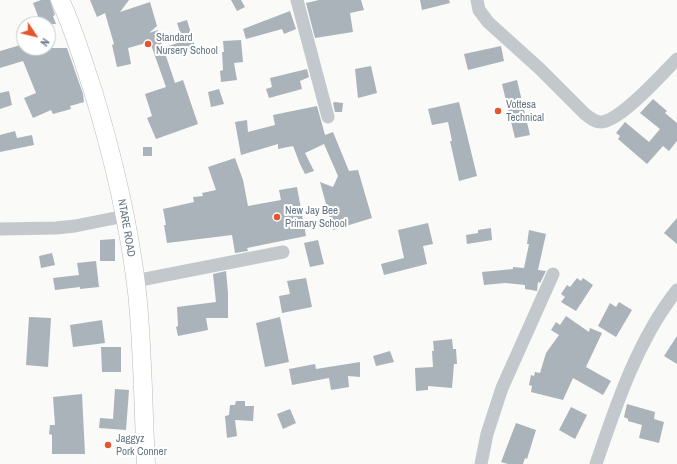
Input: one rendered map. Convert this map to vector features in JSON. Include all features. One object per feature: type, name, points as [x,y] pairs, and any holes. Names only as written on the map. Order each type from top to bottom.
[{"type":"main road","name":"NTARE ROAD","points":[[60,0],[84,63],[98,109],[114,165],[125,216],[135,281],[143,370],[146,464]]},
{"type":"street","points":[[297,0],[328,117]]},
{"type":"street","points":[[477,0],[479,10],[488,22],[540,69],[592,120],[600,122],[608,121],[627,108],[677,59]]},
{"type":"street","points":[[0,229],[56,228],[75,226],[125,216]]},
{"type":"street","points":[[135,281],[283,252]]},
{"type":"street","points":[[481,464],[488,434],[502,388],[553,274]]},
{"type":"street","points":[[596,464],[623,386],[651,330],[677,290]]},
{"type":"building","points":[[41,0],[50,0],[55,15],[38,16],[33,3]]},
{"type":"building","points":[[90,0],[129,0],[120,12],[150,2],[157,26],[149,33],[158,30],[163,48],[183,41],[177,23],[187,20],[195,47],[166,56],[175,83],[183,80],[198,124],[156,139],[147,118],[152,116],[145,94],[166,87],[150,42],[128,48],[131,64],[117,67],[112,45],[114,44],[105,13],[97,17]]},
{"type":"building","points":[[231,0],[241,0],[245,7],[237,11]]},
{"type":"building","points":[[319,0],[361,0],[364,10],[350,13],[353,32],[315,38],[306,3]]},
{"type":"building","points":[[420,0],[449,0],[450,3],[422,10]]},
{"type":"building","points":[[290,11],[296,29],[284,34],[282,29],[246,39],[243,29]]},
{"type":"building","points":[[241,40],[243,62],[234,63],[237,80],[221,82],[220,71],[223,70],[222,52],[224,52],[223,41]]},
{"type":"building","points":[[16,46],[16,56],[56,56],[56,48],[67,48],[83,94],[84,102],[70,106],[71,109],[53,114],[51,110],[33,118],[24,98],[36,93],[23,61],[0,68],[0,51]]},
{"type":"building","points":[[501,46],[504,61],[468,70],[464,54]]},
{"type":"building","points":[[371,66],[377,93],[358,98],[355,69]]},
{"type":"building","points":[[307,69],[309,77],[300,81],[302,89],[269,98],[266,89],[272,87],[270,78]]},
{"type":"building","points":[[517,80],[530,135],[515,138],[502,84]]},
{"type":"building","points":[[219,89],[224,104],[211,107],[208,92]]},
{"type":"building","points":[[9,91],[12,105],[0,109],[0,93]]},
{"type":"building","points":[[653,99],[667,111],[665,113],[677,123],[677,141],[669,151],[663,146],[647,164],[618,139],[620,136],[616,133],[625,122],[649,142],[660,129],[640,113]]},
{"type":"building","points":[[459,102],[477,176],[459,181],[450,141],[452,141],[448,122],[432,125],[428,109]]},
{"type":"building","points":[[333,103],[343,103],[342,112],[335,112]]},
{"type":"building","points":[[317,106],[325,135],[333,132],[349,171],[358,170],[372,218],[333,230],[320,182],[333,187],[338,176],[324,144],[305,153],[314,171],[305,174],[293,146],[278,149],[278,144],[241,155],[235,122],[247,120],[248,132],[275,125],[273,115]]},
{"type":"building","points":[[15,131],[17,138],[32,135],[34,145],[0,152],[0,135]]},
{"type":"building","points":[[143,147],[152,147],[152,156],[143,156]]},
{"type":"building","points":[[235,158],[243,180],[248,206],[281,200],[279,190],[297,187],[306,236],[247,248],[248,251],[235,253],[232,235],[167,243],[163,209],[194,202],[193,197],[203,196],[202,193],[216,190],[208,167]]},
{"type":"building","points":[[677,218],[677,244],[664,233]]},
{"type":"building","points":[[428,223],[433,244],[423,246],[427,264],[384,275],[381,264],[404,258],[398,230]]},
{"type":"building","points":[[491,228],[492,240],[467,244],[466,235],[478,233],[478,230]]},
{"type":"building","points":[[529,230],[546,234],[538,270],[546,271],[540,283],[538,282],[537,291],[525,289],[525,285],[505,283],[484,285],[482,272],[513,269],[513,267],[524,268],[529,244],[527,244]]},
{"type":"building","points":[[115,239],[115,261],[100,261],[100,240]]},
{"type":"building","points":[[318,240],[324,264],[310,267],[304,243]]},
{"type":"building","points":[[52,253],[55,265],[41,268],[39,256]]},
{"type":"building","points":[[96,261],[99,287],[80,289],[80,287],[55,290],[53,278],[79,275],[77,263]]},
{"type":"building","points":[[226,271],[228,318],[206,318],[208,330],[178,336],[176,327],[178,326],[177,307],[216,302],[213,274]]},
{"type":"building","points":[[306,278],[312,307],[282,313],[279,296],[290,294],[287,281]]},
{"type":"building","points":[[577,278],[581,281],[583,278],[593,285],[576,311],[561,302],[565,297],[561,294],[567,285],[570,287]]},
{"type":"building","points":[[619,302],[632,310],[616,337],[598,326],[610,303],[616,307]]},
{"type":"building","points":[[566,316],[589,332],[590,328],[602,333],[586,367],[611,381],[603,395],[573,378],[563,400],[531,392],[532,386],[529,385],[531,375],[534,376],[535,372],[540,373],[546,353],[559,335],[551,330],[556,322],[560,325]]},
{"type":"building","points":[[29,317],[51,318],[48,367],[26,365]]},
{"type":"building","points":[[280,317],[289,362],[265,367],[256,323]]},
{"type":"building","points":[[102,320],[105,343],[73,347],[70,325]]},
{"type":"building","points":[[677,336],[677,364],[664,356]]},
{"type":"building","points":[[452,339],[453,349],[456,349],[457,364],[454,364],[452,388],[428,386],[428,390],[416,391],[415,368],[433,367],[433,341]]},
{"type":"building","points":[[101,347],[121,347],[121,372],[102,372]]},
{"type":"building","points":[[390,351],[394,362],[376,366],[373,356]]},
{"type":"building","points":[[360,362],[360,377],[348,376],[349,387],[331,390],[329,378],[292,385],[289,369],[315,364],[316,369]]},
{"type":"building","points":[[115,389],[129,390],[126,430],[99,428],[100,418],[113,419]]},
{"type":"building","points":[[82,394],[85,454],[52,454],[52,435],[49,434],[50,425],[55,425],[53,397]]},
{"type":"building","points":[[236,401],[245,401],[245,406],[254,406],[253,421],[235,420],[237,436],[227,438],[225,416],[229,415],[230,405],[235,405]]},
{"type":"building","points":[[627,404],[655,412],[654,419],[664,422],[659,443],[639,438],[642,425],[628,421],[628,419],[624,417]]},
{"type":"building","points":[[571,407],[587,415],[575,439],[559,430]]},
{"type":"building","points":[[290,409],[296,423],[283,429],[277,414]]},
{"type":"building","points":[[516,423],[536,430],[527,459],[525,458],[523,464],[508,464],[501,462]]},
{"type":"place","name":"Standard Nursery School","points":[[148,44]]},
{"type":"place","name":"Vottesa Technical","points":[[498,111]]},
{"type":"place","name":"New Jay Bee Primary School","points":[[277,217]]},
{"type":"place","name":"Jaggyz Pork Conner","points":[[108,445]]}]
